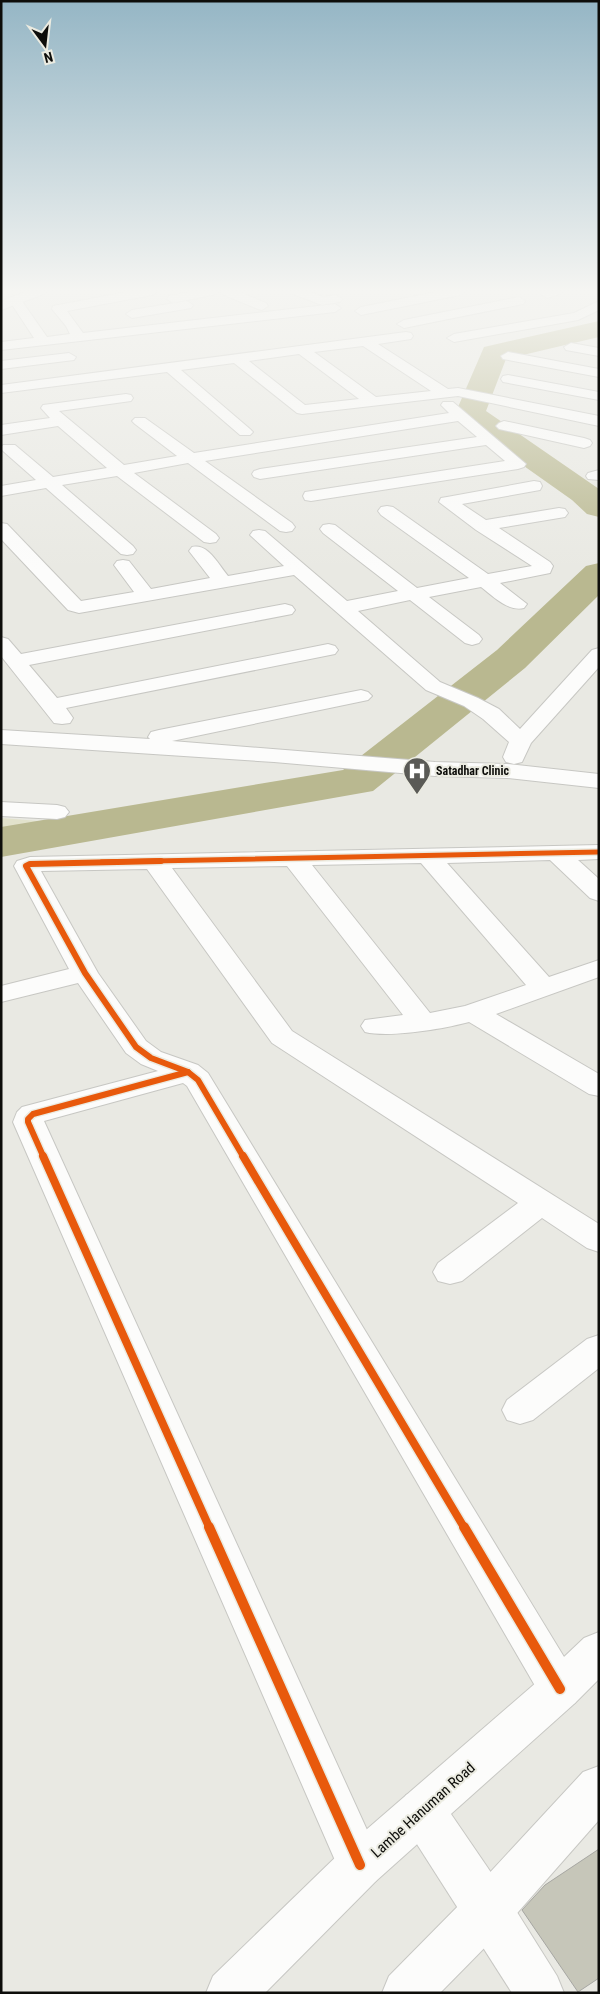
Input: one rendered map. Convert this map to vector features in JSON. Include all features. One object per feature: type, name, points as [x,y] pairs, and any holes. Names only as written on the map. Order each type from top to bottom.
[{"type":"street","points":[[1,389],[39,384]]},
{"type":"street","points":[[111,384],[126,398],[140,416],[191,458],[286,527]]},
{"type":"street","points":[[190,384],[246,432]]},
{"type":"street","points":[[270,384],[302,410],[440,393],[464,393],[599,421]]},
{"type":"street","points":[[348,384],[373,402]]},
{"type":"street","points":[[311,496],[518,464],[518,462],[488,440],[461,416],[440,393],[427,384]]},
{"type":"street","points":[[535,384],[599,396]]},
{"type":"street","points":[[126,398],[48,408],[204,545],[223,582]]},
{"type":"street","points":[[1,491],[191,458],[461,416]]},
{"type":"street","points":[[1,430],[61,421]]},
{"type":"street","points":[[504,426],[584,443]]},
{"type":"street","points":[[559,453],[584,443],[599,434]]},
{"type":"street","points":[[260,474],[488,440]]},
{"type":"street","points":[[9,448],[49,482],[125,558],[147,596]]},
{"type":"street","points":[[341,608],[543,570],[545,567],[447,501],[534,486]]},
{"type":"street","points":[[387,511],[517,604]]},
{"type":"street","points":[[482,526],[559,513]]},
{"type":"street","points":[[1,528],[75,606],[82,607],[297,569]]},
{"type":"street","points":[[329,529],[472,639]]},
{"type":"street","points":[[260,535],[341,608],[433,686],[472,702],[496,718],[521,741]]},
{"type":"street","points":[[7,652],[285,610]]},
{"type":"street","points":[[51,705],[328,650]]},
{"type":"street","points":[[7,652],[81,740]]},
{"type":"street","points":[[507,771],[521,741],[591,675],[599,654]]},
{"type":"street","points":[[124,744],[361,696]]},
{"type":"street","points":[[1,737],[81,740],[435,769],[507,771],[599,781]]},
{"type":"street","points":[[1,809],[57,812]]},
{"type":"street","points":[[560,1689],[198,1080],[188,1072],[152,1058],[136,1047],[85,973],[26,866],[30,864],[599,852]]},
{"type":"street","points":[[557,854],[599,893]]},
{"type":"street","points":[[428,856],[543,987]]},
{"type":"street","points":[[294,859],[423,1022]]},
{"type":"street","points":[[155,862],[282,1037],[599,1240]]},
{"type":"street","points":[[375,1026],[423,1022],[473,1013],[599,968]]},
{"type":"street","points":[[1,994],[85,973]]},
{"type":"street","points":[[473,1013],[599,1087]]},
{"type":"street","points":[[188,1072],[32,1114],[28,1119],[360,1865]]},
{"type":"street","points":[[450,1272],[540,1203]]},
{"type":"street","points":[[520,1410],[599,1348]]},
{"type":"street","name":"Lambe Hanuman Road","points":[[230,1993],[360,1865],[560,1689],[599,1651]]},
{"type":"street","points":[[406,1993],[488,1910],[599,1787]]},
{"type":"street","points":[[422,1811],[488,1910],[540,1993]]},
{"type":"green space","points":[[1,818],[52,822],[40,836],[1,834]]},
{"type":"building","points":[[599,1849],[599,1978],[578,1992],[522,1910],[545,1885]]},
{"type":"waterway","points":[[482,384],[470,414],[584,493],[599,507]]},
{"type":"waterway","points":[[1,842],[357,781],[511,659],[599,574]]},
{"type":"cycle path","points":[[560,1689],[198,1080],[188,1072],[151,1058],[136,1047],[85,973],[26,866],[30,864],[599,852]]},
{"type":"cycle path","points":[[188,1072],[33,1114],[28,1119],[28,1122],[360,1865]]},
{"type":"place","name":"Satadhar Clinic","points":[[417,795]]}]
